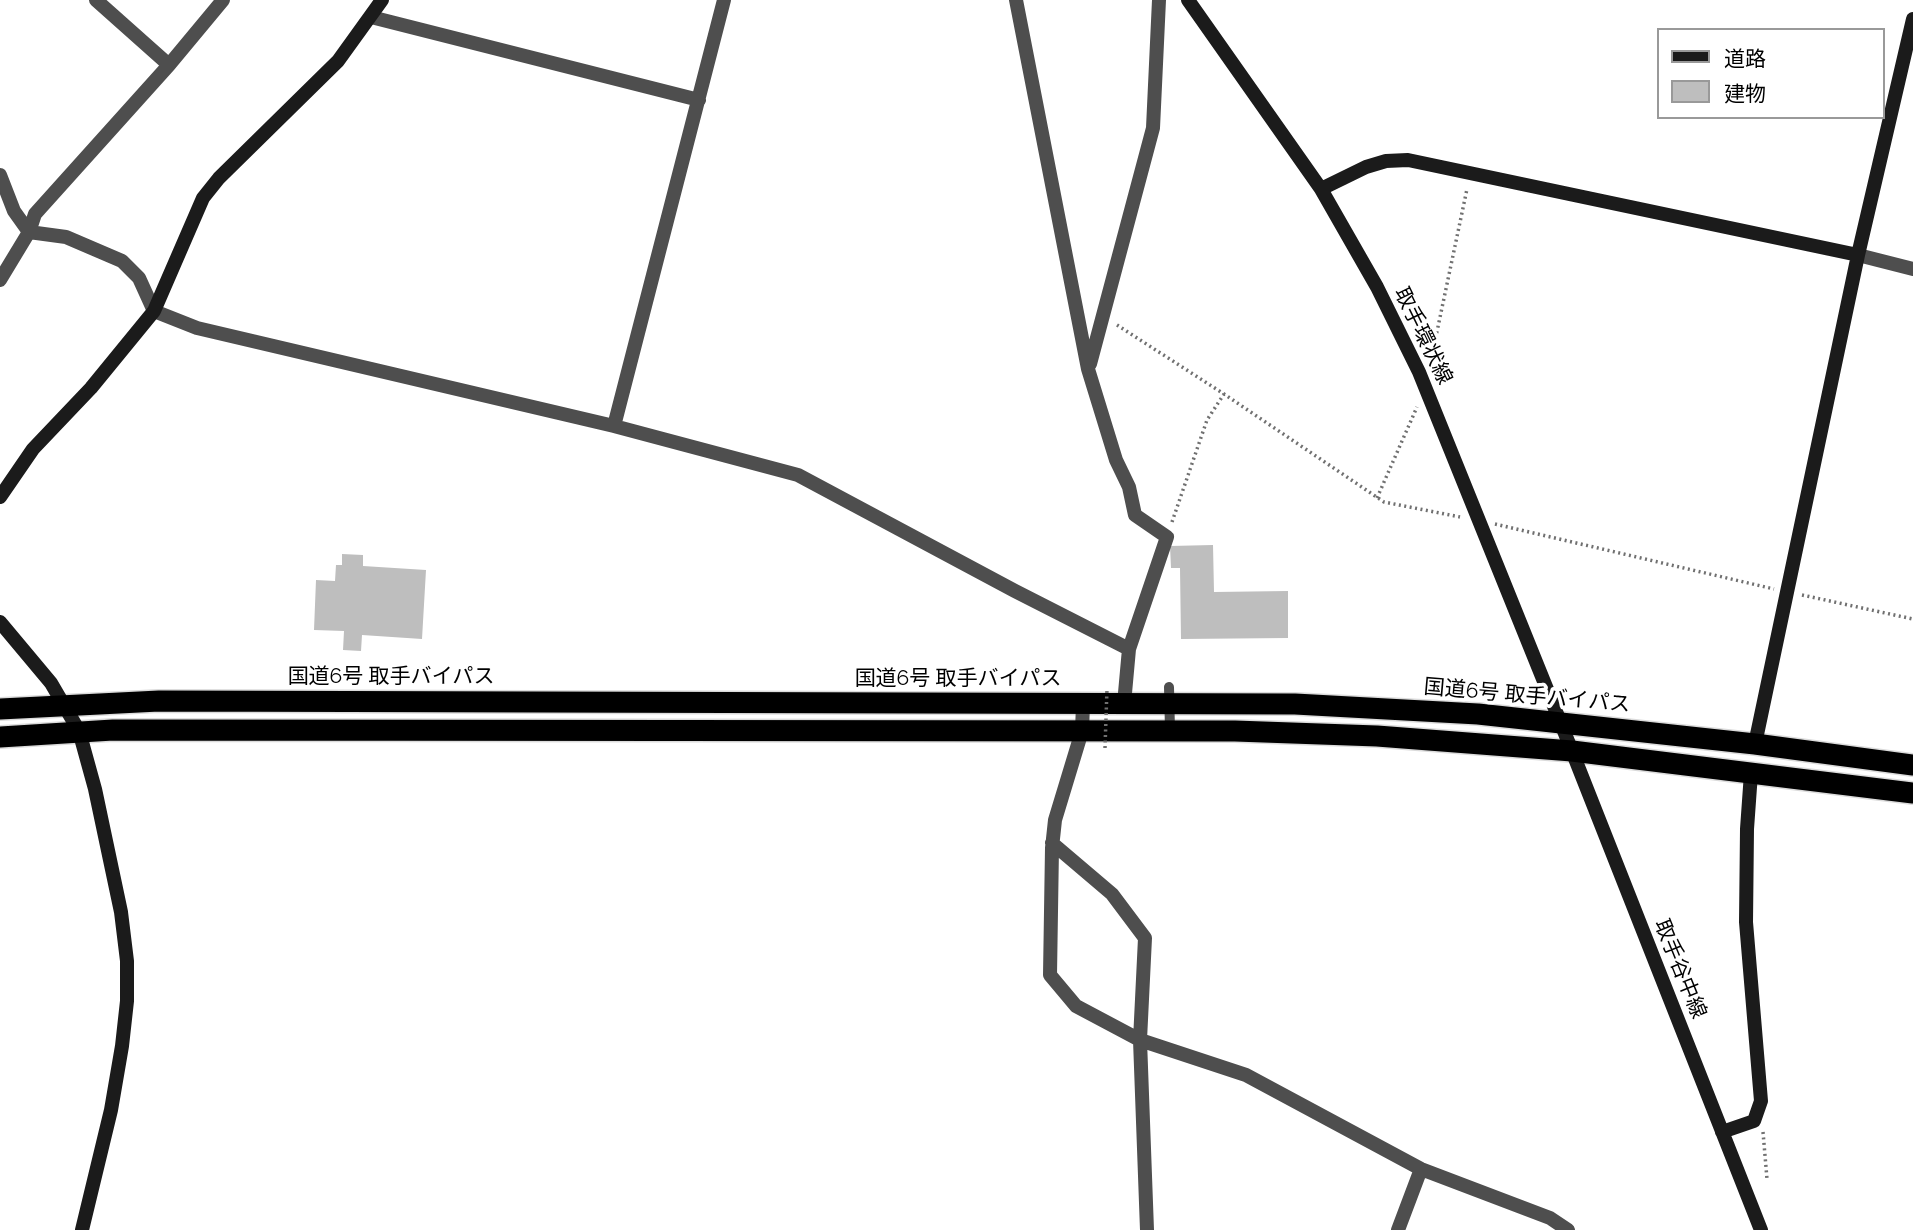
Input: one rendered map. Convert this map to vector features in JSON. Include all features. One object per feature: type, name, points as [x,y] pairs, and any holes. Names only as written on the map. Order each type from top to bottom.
[{"type":"highway","name":"国道6号 取手バイパス","points":[[0,709],[159,701],[1124,704],[1169,696],[1478,714],[1755,744],[1913,765]]},
{"type":"highway","points":[[0,737],[79,731],[252,729],[1170,731],[1377,736],[1572,751],[1913,793]]},
{"type":"street","points":[[96,0],[169,65]]},
{"type":"street","points":[[1,276],[29,232],[35,214],[169,65],[223,0]]},
{"type":"street","points":[[0,497],[33,449],[92,388],[154,311],[203,198],[219,178],[338,61],[382,0]]},
{"type":"street","points":[[614,426],[724,0]]},
{"type":"street","points":[[1016,0],[1088,369],[1116,460],[1129,487],[1135,515],[1167,537],[1129,649],[1124,704]]},
{"type":"street","points":[[1088,369],[1153,128],[1159,0]]},
{"type":"street","name":"取手環状線","points":[[1188,0],[1321,189],[1377,287],[1425,387],[1561,723]]},
{"type":"street","points":[[371,17],[699,100]]},
{"type":"street","points":[[1755,744],[1858,255],[1913,19]]},
{"type":"street","points":[[1321,189],[1366,167],[1386,161],[1408,160],[1913,268]]},
{"type":"street","points":[[0,175],[13,211],[29,232],[66,237],[122,261],[139,278],[154,311],[197,328],[614,426],[798,475],[1015,592],[1129,649]]},
{"type":"street","points":[[0,622],[51,683],[79,731],[95,789],[121,912],[127,961],[127,1001],[122,1046],[111,1110],[82,1230]]},
{"type":"street","points":[[1083,704],[1082,731],[1055,820],[1052,843],[1050,975],[1076,1006],[1140,1040],[1246,1075],[1421,1169],[1550,1218],[1568,1230]]},
{"type":"street","name":"取手谷中線","points":[[1561,723],[1761,1230]]},
{"type":"street","points":[[1722,1132],[1748,1125],[1758,1114],[1761,1101],[1746,922],[1747,829],[1751,773]]},
{"type":"street","points":[[1052,843],[1112,894],[1145,938],[1140,1040],[1147,1230]]},
{"type":"street","points":[[1398,1230],[1421,1169]]},
{"type":"lane","points":[[1169,696],[1170,731]]},
{"type":"path","points":[[1377,498],[1425,387],[1471,173]]},
{"type":"path","points":[[1102,316],[1384,502],[1480,520],[1913,620]]},
{"type":"path","points":[[1167,537],[1207,420],[1224,394]]},
{"type":"path","points":[[1105,748],[1107,689]]},
{"type":"path","points":[[1758,1114],[1763,1126],[1767,1179]]},
{"type":"building","points":[[1213,545],[1214,592],[1288,591],[1288,638],[1181,639],[1180,568],[1171,568],[1170,546]]},
{"type":"building","points":[[342,554],[363,555],[363,566],[426,570],[422,639],[362,635],[361,651],[343,650],[344,631],[314,630],[316,580],[335,581],[336,565],[342,565]]}]
